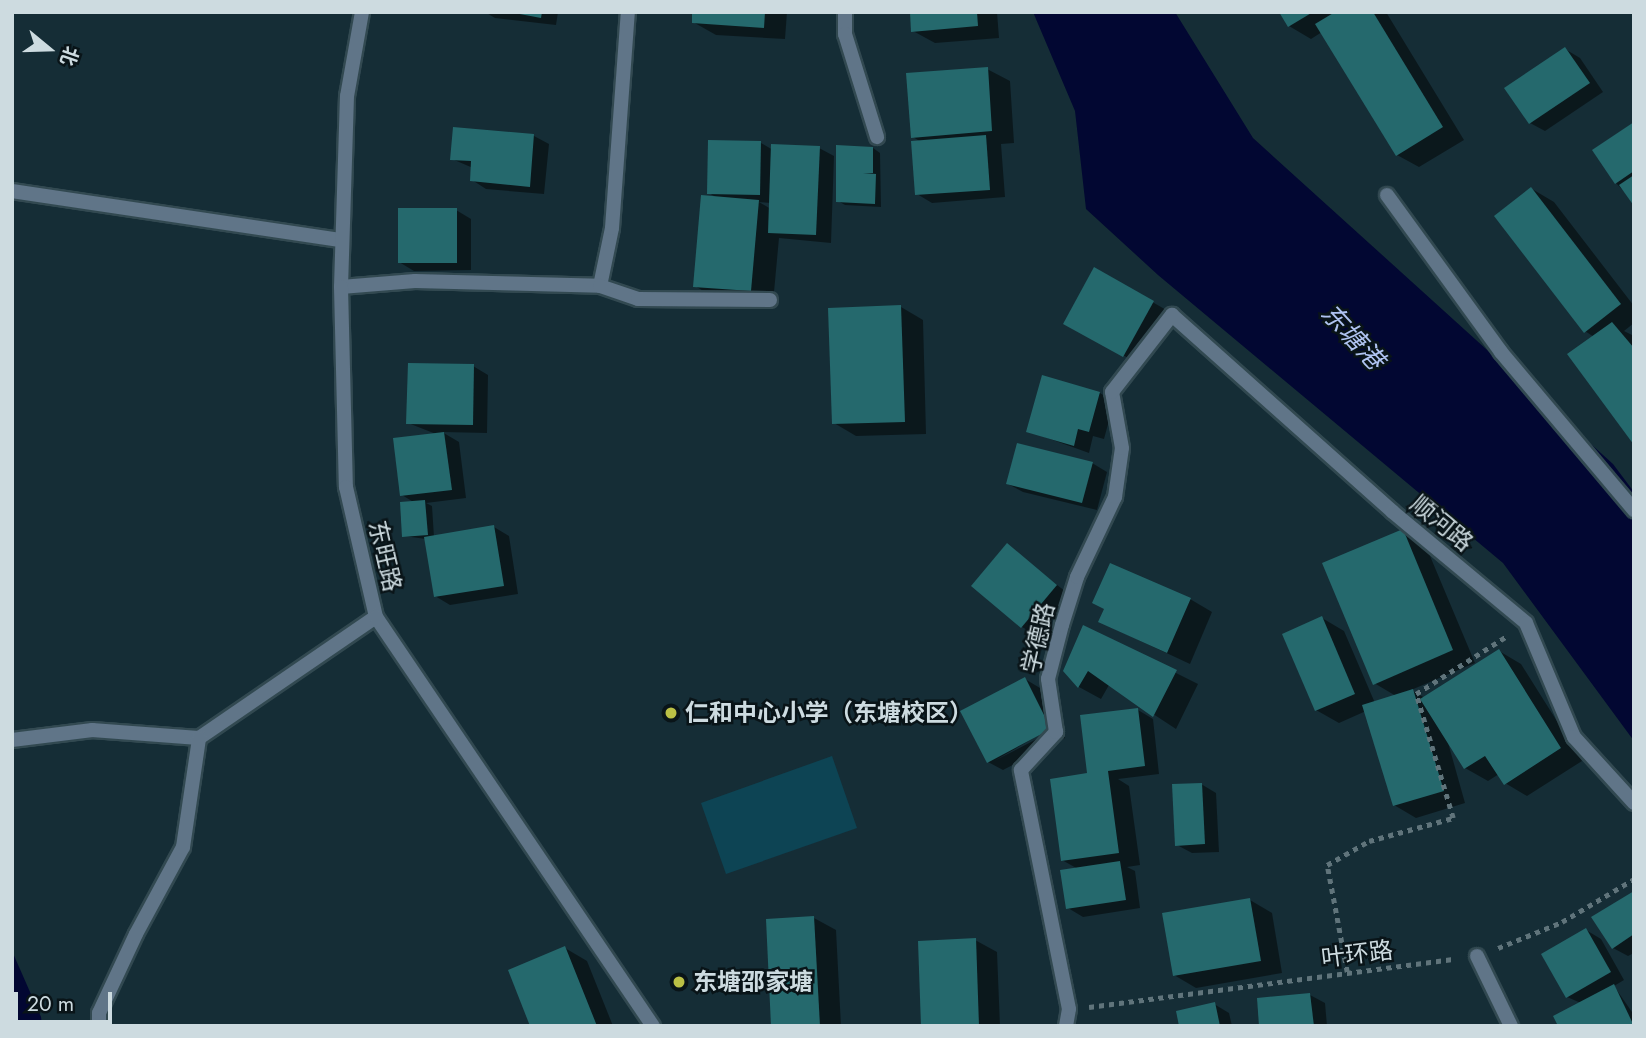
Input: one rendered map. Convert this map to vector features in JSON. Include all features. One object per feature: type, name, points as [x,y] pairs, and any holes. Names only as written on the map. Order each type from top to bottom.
[{"type":"street","name":"东旺路","points":[[362,12],[347,96],[341,287],[346,487],[376,617],[653,1026]]},
{"type":"street","points":[[600,286],[612,228],[628,12]]},
{"type":"street","points":[[845,12],[845,34],[877,137]]},
{"type":"street","points":[[12,191],[341,240]]},
{"type":"street","points":[[1387,195],[1502,352],[1634,510]]},
{"type":"street","points":[[341,287],[415,281],[600,286],[638,299],[770,300]]},
{"type":"street","name":"顺河路","points":[[1172,315],[1393,512],[1527,624],[1574,737],[1634,803]]},
{"type":"street","name":"学德路","points":[[1066,1026],[1069,1009],[1021,770],[1056,732],[1048,679],[1077,577],[1115,497],[1122,448],[1112,392],[1172,315]]},
{"type":"street","points":[[12,740],[92,730],[199,738],[376,617]]},
{"type":"street","points":[[99,1026],[99,1013],[136,934],[183,847],[199,738]]},
{"type":"street","points":[[1478,956],[1511,1026]]},
{"type":"path","points":[[1347,972],[1328,865],[1368,841],[1453,818],[1416,694],[1527,624]]},
{"type":"path","name":"叶环路","points":[[1069,1009],[1478,956],[1562,922],[1634,879]]},
{"type":"shaded area","points":[[832,756],[857,828],[726,874],[701,803]]},
{"type":"water","name":"东塘港","points":[[1033,12],[1175,12],[1253,138],[1613,464],[1634,492],[1634,741],[1503,563],[1158,275],[1086,209],[1075,111]]},
{"type":"water","points":[[12,951],[41,1017],[42,1026],[12,1026]]},
{"type":"building","points":[[509,12],[542,12],[541,18]]},
{"type":"building","points":[[692,12],[765,12],[764,28],[692,23]]},
{"type":"building","points":[[910,12],[977,12],[978,26],[911,32]]},
{"type":"building","points":[[1279,12],[1313,12],[1288,27]]},
{"type":"building","points":[[1335,12],[1373,12],[1443,127],[1396,156],[1315,24]]},
{"type":"building","points":[[1565,47],[1590,83],[1529,124],[1504,88]]},
{"type":"building","points":[[988,67],[992,131],[911,138],[906,73]]},
{"type":"building","points":[[1634,122],[1634,171],[1615,184],[1592,150]]},
{"type":"building","points":[[453,127],[534,134],[530,187],[470,181],[471,161],[450,160]]},
{"type":"building","points":[[986,135],[990,190],[915,195],[911,141]]},
{"type":"building","points":[[708,140],[761,141],[760,195],[707,194]]},
{"type":"building","points":[[771,144],[820,146],[816,235],[768,233]]},
{"type":"building","points":[[836,145],[873,147],[873,173],[863,173],[876,174],[875,204],[836,202]]},
{"type":"building","points":[[1634,175],[1634,206],[1619,185]]},
{"type":"building","points":[[1531,187],[1621,304],[1584,333],[1494,216]]},
{"type":"building","points":[[701,195],[759,200],[751,291],[693,287]]},
{"type":"building","points":[[398,208],[457,208],[457,263],[398,263]]},
{"type":"building","points":[[1094,267],[1154,301],[1123,357],[1063,324]]},
{"type":"building","points":[[901,305],[905,422],[832,424],[828,308]]},
{"type":"building","points":[[1612,322],[1634,348],[1634,445],[1567,354]]},
{"type":"building","points":[[408,363],[474,364],[473,425],[406,424]]},
{"type":"building","points":[[1042,375],[1100,392],[1089,432],[1078,429],[1074,446],[1026,432]]},
{"type":"building","points":[[444,432],[452,490],[400,496],[393,438]]},
{"type":"building","points":[[1017,443],[1093,462],[1082,503],[1006,484]]},
{"type":"building","points":[[425,500],[428,535],[402,537],[400,502]]},
{"type":"building","points":[[494,525],[504,586],[434,597],[424,537]]},
{"type":"building","points":[[1403,529],[1453,650],[1373,685],[1322,563]]},
{"type":"building","points":[[1007,543],[1057,585],[1021,628],[971,586]]},
{"type":"building","points":[[1110,563],[1191,598],[1167,653],[1098,622],[1104,609],[1092,603]]},
{"type":"building","points":[[1322,616],[1355,694],[1315,711],[1282,634]]},
{"type":"building","points":[[1083,625],[1177,670],[1153,717],[1088,671],[1078,688],[1063,671]]},
{"type":"building","points":[[1499,649],[1561,748],[1504,785],[1485,756],[1464,769],[1420,699]]},
{"type":"building","points":[[1025,677],[1051,729],[987,763],[960,711]]},
{"type":"building","points":[[1413,689],[1444,791],[1393,806],[1362,705]]},
{"type":"building","points":[[1138,708],[1145,766],[1108,771],[1119,853],[1061,861],[1050,779],[1087,773],[1080,715]]},
{"type":"building","points":[[1202,783],[1205,844],[1175,846],[1172,784]]},
{"type":"building","points":[[1120,861],[1126,900],[1066,909],[1060,870]]},
{"type":"building","points":[[1634,891],[1634,934],[1612,949],[1591,917]]},
{"type":"building","points":[[1250,898],[1261,961],[1173,976],[1162,913]]},
{"type":"building","points":[[814,916],[820,1026],[771,1026],[766,919]]},
{"type":"building","points":[[1586,928],[1611,972],[1566,998],[1541,954]]},
{"type":"building","points":[[976,938],[979,1026],[921,1026],[918,941]]},
{"type":"building","points":[[565,946],[597,1026],[530,1026],[508,970]]},
{"type":"building","points":[[1614,984],[1634,1026],[1558,1026],[1553,1016]]},
{"type":"building","points":[[1310,993],[1314,1026],[1259,1026],[1257,998]]},
{"type":"building","points":[[1215,1002],[1220,1026],[1179,1026],[1176,1011]]},
{"type":"place","name":"仁和中心小学（东塘校区）","points":[[671,713]]},
{"type":"place","name":"东塘邵家塘","points":[[679,982]]}]
